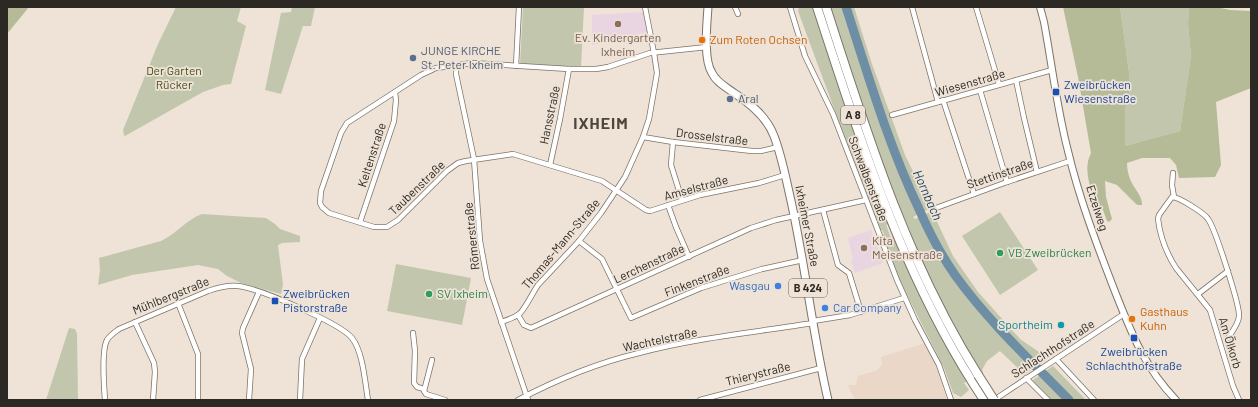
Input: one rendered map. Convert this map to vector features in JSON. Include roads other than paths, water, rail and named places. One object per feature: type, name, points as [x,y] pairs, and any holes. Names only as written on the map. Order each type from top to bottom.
[{"type":"highway","name":"A 8","points":[[817,7],[860,137],[895,221],[974,377],[984,400]]},
{"type":"highway","name":"A 8","points":[[826,7],[895,221]]},
{"type":"highway","name":"A 8","points":[[974,377],[994,400]]},
{"type":"main road","name":"B 424","points":[[708,7],[707,47],[710,68],[715,78],[752,106],[762,116],[772,131],[778,147],[785,176]]},
{"type":"main road","name":"Ixheimer Straße","points":[[785,176],[795,216],[821,368],[828,400]]},
{"type":"street","points":[[516,66],[519,7]]},
{"type":"street","name":"Thomas-Mann-Straße","points":[[518,315],[522,312],[538,285],[579,241],[617,190],[631,166],[643,137],[649,119],[656,80],[654,53],[645,7]]},
{"type":"street","points":[[735,7],[738,14]]},
{"type":"street","name":"Schwalbenstraße","points":[[790,7],[805,56],[833,114],[904,298],[939,365],[951,400]]},
{"type":"street","points":[[912,7],[941,101],[974,194]]},
{"type":"street","points":[[976,7],[999,84]]},
{"type":"street","name":"Etzelweg","points":[[1040,7],[1070,161],[1090,223],[1136,344],[1148,366],[1176,400]]},
{"type":"street","points":[[395,92],[428,71],[436,68],[456,65],[472,63],[569,69],[602,68],[654,53],[707,47]]},
{"type":"street","name":"Römerstraße","points":[[456,65],[456,74],[474,159],[480,241],[484,267],[501,322],[528,398]]},
{"type":"street","name":"Hansstraße","points":[[550,165],[569,69]]},
{"type":"street","name":"Wiesenstraße","points":[[892,115],[1052,70]]},
{"type":"street","points":[[1016,80],[1037,172]]},
{"type":"street","points":[[980,90],[1007,182]]},
{"type":"street","name":"Taubenstraße","points":[[395,92],[351,120],[341,132],[321,191],[320,203],[329,213],[378,228],[392,225],[407,213],[451,168],[462,162],[474,159],[513,154],[602,181],[617,190]]},
{"type":"street","name":"Keltenstraße","points":[[360,222],[394,121],[396,100],[395,92]]},
{"type":"street","name":"Drosselstraße","points":[[643,137],[752,151],[761,151],[778,147]]},
{"type":"street","points":[[673,142],[671,165],[682,200]]},
{"type":"street","name":"Stettinstraße","points":[[936,208],[1070,161]]},
{"type":"street","points":[[1174,172],[1172,185],[1174,197]]},
{"type":"street","name":"Amselstraße","points":[[617,190],[646,210],[654,210],[700,195],[785,176]]},
{"type":"street","name":"Am Ölkorb","points":[[1228,338],[1240,315],[1228,271],[1208,220],[1203,214],[1174,197],[1169,200],[1159,215],[1158,223],[1165,247],[1171,260],[1198,294],[1211,314],[1233,386],[1240,400]]},
{"type":"street","name":"Lerchenstraße","points":[[518,315],[524,325],[531,328],[751,228],[776,220],[866,200]]},
{"type":"street","points":[[668,205],[689,257]]},
{"type":"street","points":[[823,210],[838,265],[849,273],[861,312]]},
{"type":"street","points":[[579,241],[602,259],[616,290]]},
{"type":"street","name":"Finkenstraße","points":[[616,290],[628,315],[633,318],[701,288],[748,273],[803,260]]},
{"type":"street","points":[[1198,294],[1228,271]]},
{"type":"street","name":"Mühlbergstraße","points":[[105,400],[104,353],[107,340],[119,329],[178,303],[217,288],[236,286],[259,292],[320,318],[347,333],[355,343],[359,354],[368,400]]},
{"type":"street","points":[[249,400],[251,368],[242,333],[259,292]]},
{"type":"street","name":"Wachtelstraße","points":[[518,400],[528,398],[586,370],[639,353],[813,322],[861,312],[904,298]]},
{"type":"street","points":[[178,303],[198,354],[198,400]]},
{"type":"street","name":"Schlachthofstraße","points":[[994,400],[1124,314]]},
{"type":"street","points":[[501,322],[518,315]]},
{"type":"street","points":[[300,400],[302,359],[320,318]]},
{"type":"street","points":[[135,322],[154,363],[153,400]]},
{"type":"street","points":[[413,333],[415,351],[414,383],[417,387],[424,389]]},
{"type":"street","points":[[1056,359],[1094,400]]},
{"type":"street","points":[[432,360],[424,389],[426,394],[441,400]]},
{"type":"street","name":"Thierystraße","points":[[700,400],[821,368]]},
{"type":"street","points":[[1028,377],[1048,400]]},
{"type":"waterway","name":"Hornbach","points":[[846,7],[879,109],[898,160],[923,218],[940,251],[955,275],[981,308],[1069,400]]},
{"type":"place","name":"Ev. Kindergarten Ixheim","points":[[618,24]]},
{"type":"place","name":"Zum Roten Ochsen","points":[[702,40]]},
{"type":"place","name":"JUNGE KIRCHE St. Peter Ixheim","points":[[413,58]]},
{"type":"place","name":"Zweibrücken Wiesenstraße","points":[[1056,92]]},
{"type":"place","name":"Aral","points":[[730,99]]},
{"type":"place","name":"Kita Meisenstraße","points":[[864,248]]},
{"type":"place","name":"VB Zweibrücken","points":[[1000,253]]},
{"type":"place","name":"Wasgau","points":[[778,286]]},
{"type":"place","name":"SV Ixheim","points":[[429,294]]},
{"type":"place","name":"Zweibrücken Pistorstraße","points":[[275,301]]},
{"type":"place","name":"Car Company","points":[[825,308]]},
{"type":"place","name":"Gasthaus Kuhn","points":[[1132,319]]},
{"type":"place","name":"Sportheim","points":[[1061,325]]},
{"type":"place","name":"Zweibrücken Schlachthofstraße","points":[[1134,338]]},
{"type":"district","name":"IXHEIM","points":[[601,123]]},
{"type":"park label","name":"Der Garten Rücker","points":[[174,78]]}]
